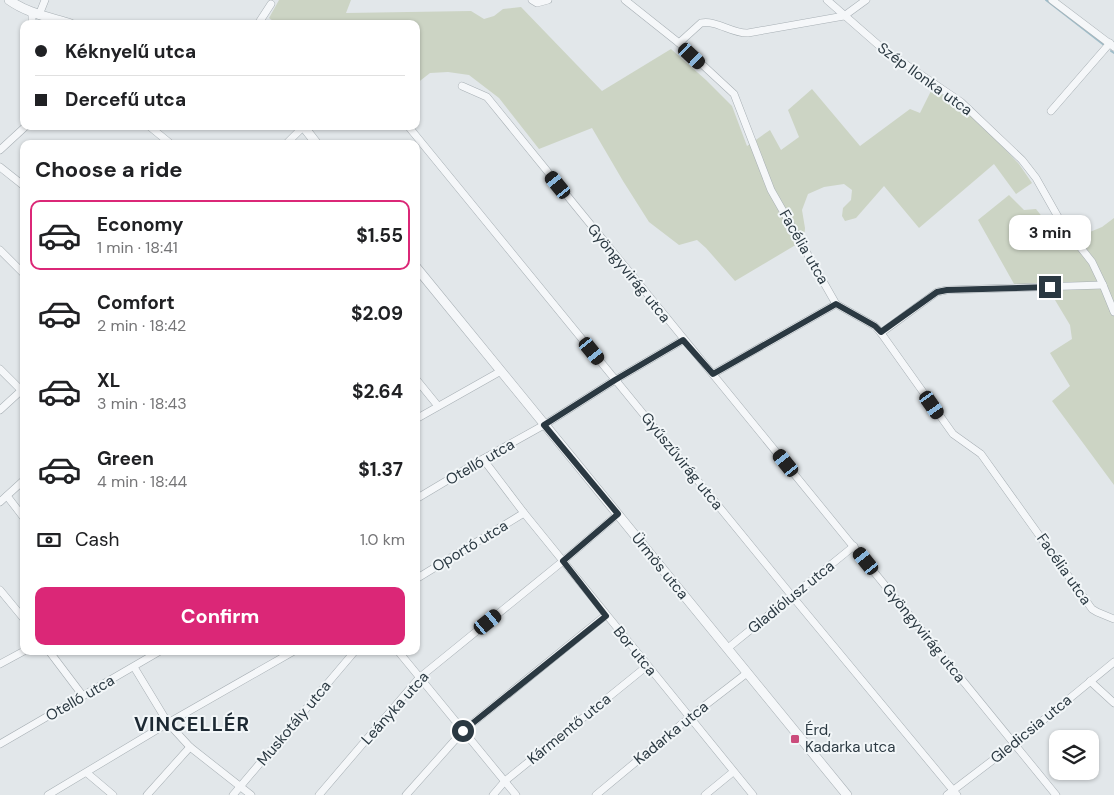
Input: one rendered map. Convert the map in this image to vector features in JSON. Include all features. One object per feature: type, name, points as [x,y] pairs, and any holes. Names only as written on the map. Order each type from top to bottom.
[{"type":"street","points":[[9,0],[20,7],[57,20]]},
{"type":"street","points":[[32,20],[45,0]]},
{"type":"street","points":[[532,0],[537,3],[546,1]]},
{"type":"street","name":"Facélia utca","points":[[625,0],[679,43],[734,94],[771,190],[836,304],[875,326],[881,332],[953,434],[981,454],[1092,609],[1114,618]]},
{"type":"street","name":"Szép Ilonka utca","points":[[827,0],[883,49],[958,99],[1022,160],[1036,178],[1062,224],[1092,262],[1114,312]]},
{"type":"street","points":[[679,43],[698,25],[704,22],[745,33],[844,16],[866,0]]},
{"type":"street","points":[[1050,110],[1112,45],[1052,0]]},
{"type":"street","points":[[261,20],[271,4]]},
{"type":"street","name":"Gyöngyvirág utca","points":[[462,86],[487,97],[683,340],[713,374],[1056,795]]},
{"type":"street","points":[[0,150],[22,130]]},
{"type":"street","points":[[154,130],[166,140]]},
{"type":"street","points":[[290,140],[299,130]]},
{"type":"street","points":[[306,130],[314,140]]},
{"type":"street","name":"Gyűszűvirág utca","points":[[411,130],[419,140]]},
{"type":"street","name":"Gyűszűvirág utca","points":[[420,141],[952,793]]},
{"type":"street","points":[[0,167],[20,183]]},
{"type":"street","points":[[0,250],[20,270]]},
{"type":"street","name":"Ürmös utca","points":[[420,272],[847,795]]},
{"type":"street","points":[[881,332],[937,292],[947,290],[1103,285]]},
{"type":"street","points":[[713,374],[836,304]]},
{"type":"street","name":"Otelló utca","points":[[420,497],[482,459],[544,425],[683,340]]},
{"type":"street","points":[[0,369],[20,387]]},
{"type":"street","points":[[420,417],[501,371]]},
{"type":"street","points":[[420,384],[438,406]]},
{"type":"street","points":[[0,410],[20,391]]},
{"type":"street","name":"Bor utca","points":[[482,459],[524,514],[752,795]]},
{"type":"street","points":[[0,502],[20,484]]},
{"type":"street","points":[[6,496],[20,513]]},
{"type":"street","name":"Oportó utca","points":[[420,577],[524,514]]},
{"type":"street","name":"Leányka utca","points":[[319,795],[420,678],[618,514]]},
{"type":"street","name":"Gladiólusz utca","points":[[728,648],[854,546]]},
{"type":"street","points":[[0,590],[20,614]]},
{"type":"street","points":[[406,795],[463,731],[606,616]]},
{"type":"street","points":[[0,664],[20,652]]},
{"type":"street","points":[[52,655],[83,696]]},
{"type":"street","name":"Otelló utca","points":[[0,744],[153,655]]},
{"type":"street","points":[[48,795],[287,655]]},
{"type":"street","name":"Muskotály utca","points":[[233,795],[353,655]]},
{"type":"street","points":[[401,655],[516,795]]},
{"type":"street","name":"Gledicsia utca","points":[[952,793],[1114,662]]},
{"type":"street","points":[[134,666],[168,723],[190,747],[251,795]]},
{"type":"street","name":"Kármentő utca","points":[[493,795],[505,781],[647,666]]},
{"type":"street","name":"Kadarka utca","points":[[596,795],[690,717],[747,673]]},
{"type":"street","points":[[1090,681],[1114,703]]},
{"type":"street","points":[[147,795],[190,747]]},
{"type":"street","points":[[705,795],[733,772]]},
{"type":"street","points":[[87,773],[113,795]]},
{"type":"green space","points":[[279,0],[351,0],[346,13],[471,11],[484,19],[494,16],[503,9],[521,7],[602,91],[671,49],[732,106],[747,146],[770,130],[781,150],[799,137],[788,110],[812,89],[860,146],[910,109],[920,113],[932,89],[960,104],[1019,164],[1032,183],[1016,194],[994,164],[919,228],[884,186],[856,218],[845,221],[842,216],[843,208],[851,200],[852,190],[844,184],[824,187],[808,194],[802,210],[805,228],[804,240],[735,281],[697,240],[679,245],[649,222],[592,128],[539,149],[499,98],[469,75],[448,72],[430,73],[420,81],[420,20],[272,20],[269,18]]},
{"type":"green space","points":[[1009,195],[1024,210],[1036,209],[1063,243],[1102,227],[1114,218],[1114,485],[1052,401],[1070,386],[1050,353],[1072,339],[1070,325],[1049,290],[1018,291],[978,220]]},
{"type":"waterway","points":[[1046,0],[1104,45]]},
{"type":"place","name":"Érd, Kadarka utca","points":[[795,739]]},
{"type":"district","name":"VINCELLÉR","points":[[192,724]]},
{"type":"route","points":[[463,731],[606,616],[563,561],[618,514],[544,425],[683,340],[713,374],[836,304],[875,326],[881,332],[937,292],[947,290],[1050,287]]}]
